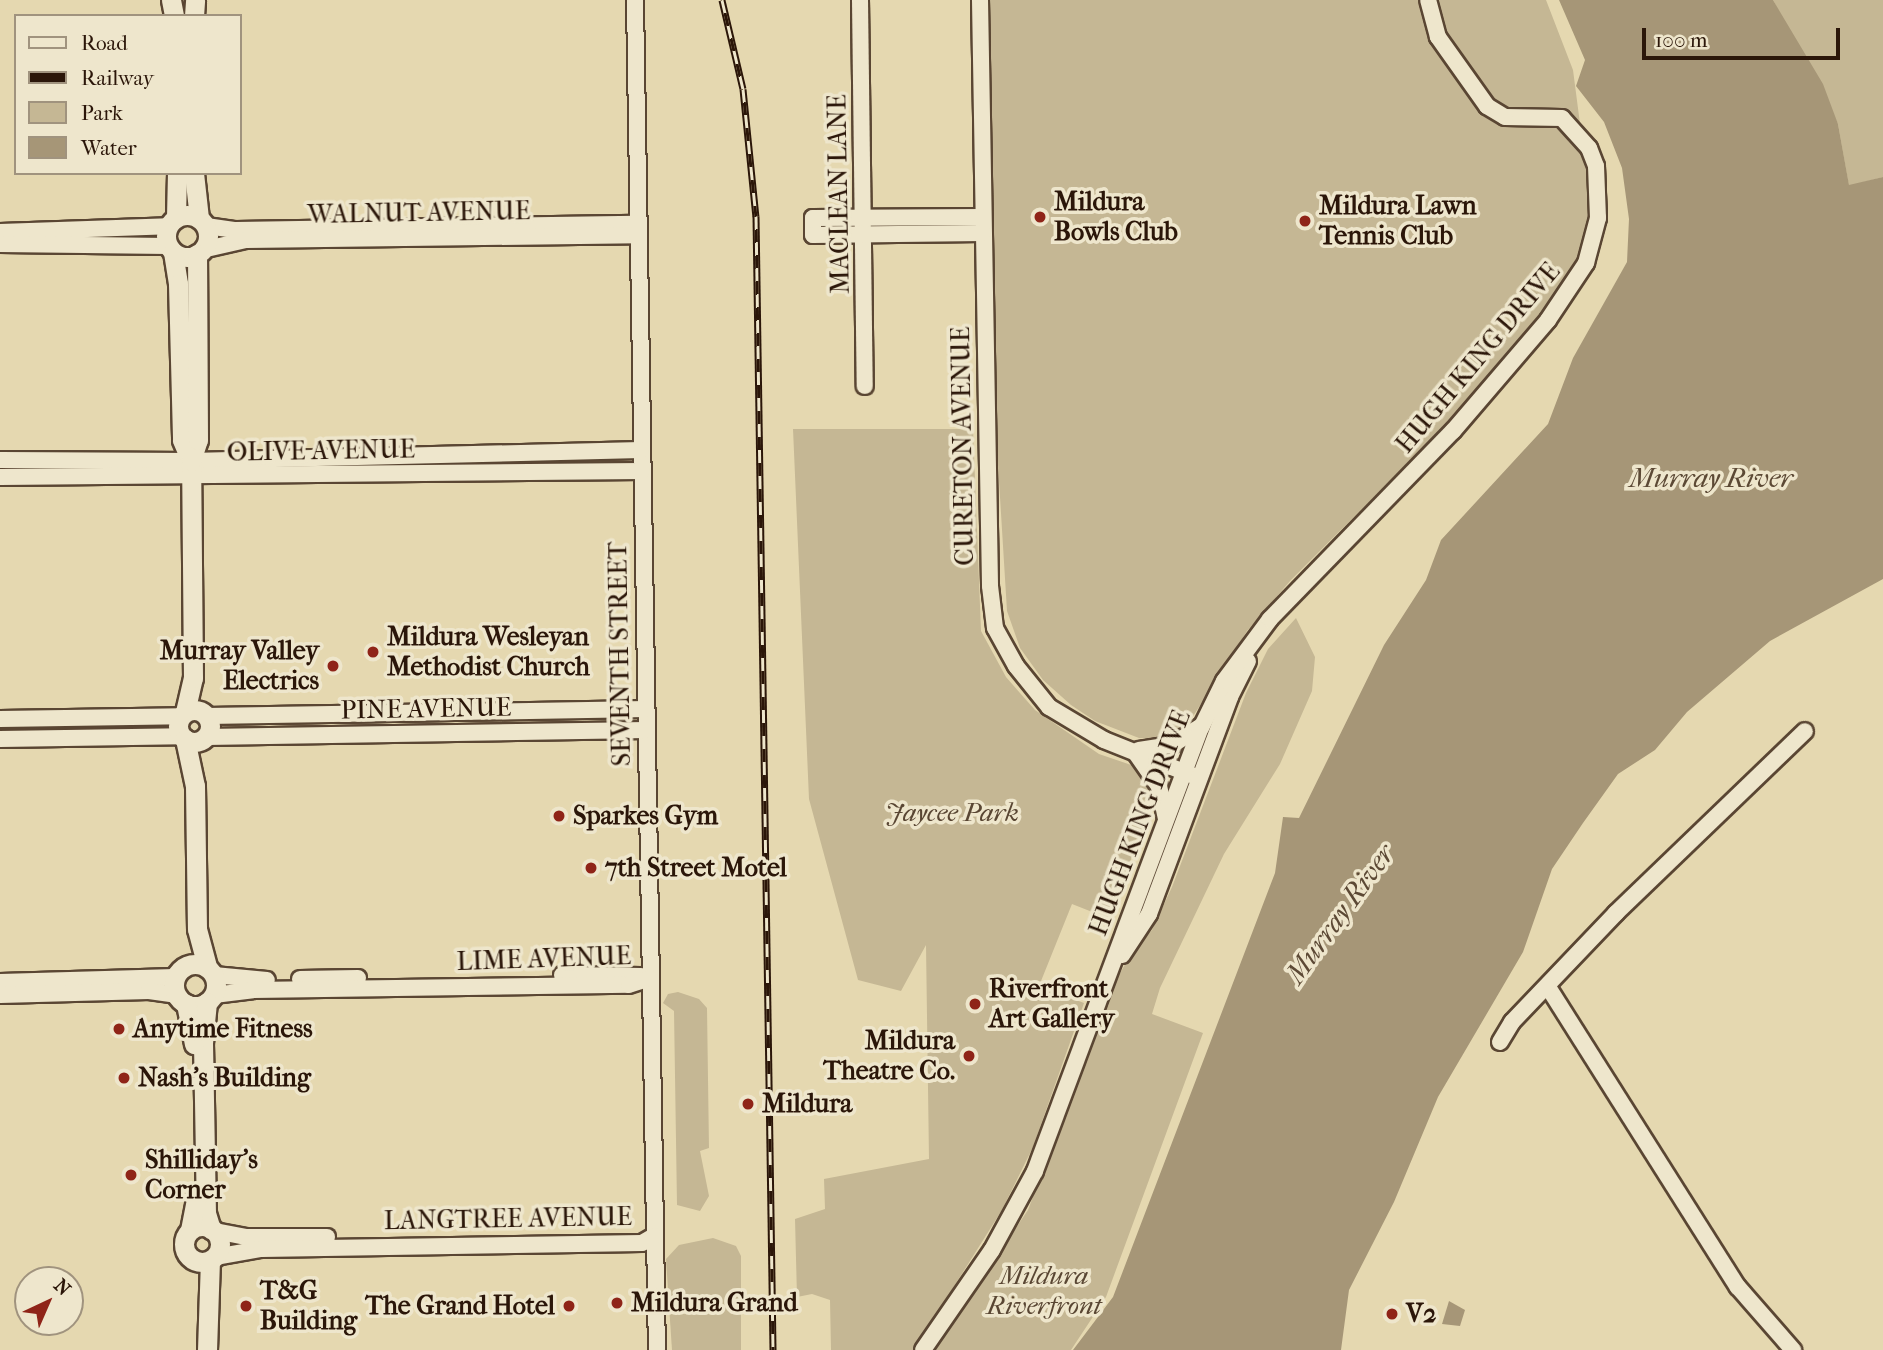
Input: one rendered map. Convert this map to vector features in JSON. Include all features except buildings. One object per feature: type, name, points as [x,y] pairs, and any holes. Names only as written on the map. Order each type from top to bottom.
[{"type":"street","name":"SEVENTH STREET","points":[[635,0],[657,1350]]},
{"type":"street","name":"MACLEAN LANE","points":[[860,0],[865,386]]},
{"type":"street","name":"CURETON AVENUE","points":[[980,0],[983,225],[995,628],[1016,666],[1049,707],[1083,730],[1192,775]]},
{"type":"street","name":"HUGH KING DRIVE","points":[[1107,977],[1149,914],[1192,775],[1202,725],[1224,681],[1270,619],[1416,472],[1573,287],[1593,243],[1598,192],[1589,148],[1562,118],[1506,117],[1487,106],[1438,37],[1428,0]]},
{"type":"street","points":[[177,175],[171,249],[178,284],[182,440],[191,468]]},
{"type":"street","points":[[194,175],[202,222],[208,239],[200,252],[198,440],[191,468],[194,714],[210,729],[194,738]]},
{"type":"street","points":[[0,232],[172,221],[202,222]]},
{"type":"street","name":"WALNUT AVENUE","points":[[202,222],[236,230],[638,229]]},
{"type":"street","points":[[864,225],[983,225]]},
{"type":"street","name":"WALNUT AVENUE","points":[[200,252],[246,240],[638,229]]},
{"type":"street","points":[[0,244],[171,249],[185,257],[200,252]]},
{"type":"street","name":"OLIVE AVENUE","points":[[0,477],[641,450]]},
{"type":"street","name":"OLIVE AVENUE","points":[[0,460],[191,468],[642,471]]},
{"type":"street","name":"HUGH KING DRIVE","points":[[923,1350],[992,1250],[1035,1171],[1166,821],[1270,619]]},
{"type":"street","name":"PINE AVENUE","points":[[0,719],[646,709]]},
{"type":"street","points":[[617,710],[617,730]]},
{"type":"street","points":[[194,714],[177,724],[194,738],[197,929],[210,985],[203,1055],[206,1213],[220,1241],[206,1259],[198,1350]]},
{"type":"street","points":[[229,715],[229,736]]},
{"type":"street","points":[[1166,821],[1159,786],[1133,750],[1172,745],[1202,725]]},
{"type":"street","name":"PINE AVENUE","points":[[0,739],[646,730]]},
{"type":"street","points":[[1500,1042],[1512,1022],[1616,913],[1805,731]]},
{"type":"street","points":[[197,929],[180,985],[194,1040],[197,1186],[190,1230],[183,1243],[206,1259]]},
{"type":"street","name":"LIME AVENUE","points":[[210,985],[254,980],[617,974],[650,978]]},
{"type":"street","points":[[0,982],[210,985]]},
{"type":"street","points":[[0,995],[149,991],[180,985],[210,985]]},
{"type":"street","points":[[1548,987],[1738,1287],[1793,1350]]},
{"type":"street","points":[[190,1230],[213,1230]]},
{"type":"street","name":"LANGTREE AVENUE","points":[[213,1230],[266,1238],[640,1231],[654,1236]]},
{"type":"street","name":"LANGTREE AVENUE","points":[[206,1259],[261,1249],[642,1243],[654,1236]]},
{"type":"street","points":[[206,1259],[208,1350]]},
{"type":"green space","points":[[988,0],[1546,0],[1573,70],[1591,208],[1583,250],[1556,299],[1456,414],[1290,581],[1247,631],[1192,718],[1181,730],[1162,739],[1139,738],[1095,721],[1071,705],[1043,680],[1020,648],[1007,611],[996,432]]},
{"type":"green space","points":[[1773,0],[1883,0],[1883,177],[1849,186],[1838,124]]},
{"type":"green space","name":"Jaycee Park","points":[[793,429],[973,429],[981,631],[1006,677],[1035,710],[1099,754],[1137,767],[1148,784],[1148,811],[1110,919],[1072,904],[1039,986],[1084,1003],[1033,1147],[1002,1210],[914,1350],[831,1350],[830,1300],[812,1294],[797,1297],[795,1219],[825,1209],[824,1179],[929,1159],[926,945],[901,991],[858,980],[809,799]]},
{"type":"green space","name":"Mildura Riverfront","points":[[1296,618],[1315,657],[1312,691],[1280,764],[1224,854],[1160,988],[1152,1014],[1203,1033],[1106,1297],[1071,1350],[934,1350],[1028,1210],[1112,988],[1129,957],[1152,930],[1172,887],[1246,693],[1268,649]]},
{"type":"green space","points":[[678,992],[699,999],[707,1008],[709,1148],[700,1151],[709,1196],[700,1211],[677,1205],[674,1011],[663,1003],[668,994]]},
{"type":"green space","points":[[713,1238],[736,1246],[741,1256],[741,1350],[672,1350],[666,1259],[679,1245]]},
{"type":"water","name":"Murray River","points":[[1559,0],[1773,0],[1823,84],[1838,124],[1849,185],[1883,177],[1883,579],[1770,641],[1687,712],[1655,750],[1618,774],[1583,823],[1552,869],[1523,952],[1438,1097],[1394,1202],[1349,1290],[1341,1350],[1073,1350],[1113,1297],[1275,873],[1283,817],[1299,818],[1384,645],[1426,580],[1441,540],[1548,424],[1573,358],[1627,262],[1629,219],[1622,168],[1604,122],[1576,86],[1585,60]]},
{"type":"water","points":[[1449,1301],[1465,1310],[1460,1326],[1442,1324]]},
{"type":"railway","points":[[722,0],[743,89],[756,216],[773,1350]]},
{"type":"place","name":"Mildura Bowls Club","points":[[1040,217]]},
{"type":"place","name":"Mildura Lawn Tennis Club","points":[[1305,221]]},
{"type":"place","name":"Mildura Wesleyan Methodist Church","points":[[373,652]]},
{"type":"place","name":"Murray Valley Electrics","points":[[333,666]]},
{"type":"place","name":"Sparkes Gym","points":[[559,816]]},
{"type":"place","name":"7th Street Motel","points":[[591,868]]},
{"type":"place","name":"Riverfront Art Gallery","points":[[975,1004]]},
{"type":"place","name":"Anytime Fitness","points":[[119,1029]]},
{"type":"place","name":"Mildura Theatre Co.","points":[[969,1056]]},
{"type":"place","name":"Nash's Building","points":[[124,1078]]},
{"type":"place","name":"Mildura","points":[[748,1104]]},
{"type":"place","name":"Shilliday's Corner","points":[[131,1175]]},
{"type":"place","name":"Mildura Grand","points":[[617,1303]]},
{"type":"place","name":"T&G Building","points":[[246,1306]]},
{"type":"place","name":"The Grand Hotel","points":[[569,1306]]},
{"type":"place","name":"V2","points":[[1392,1314]]}]
